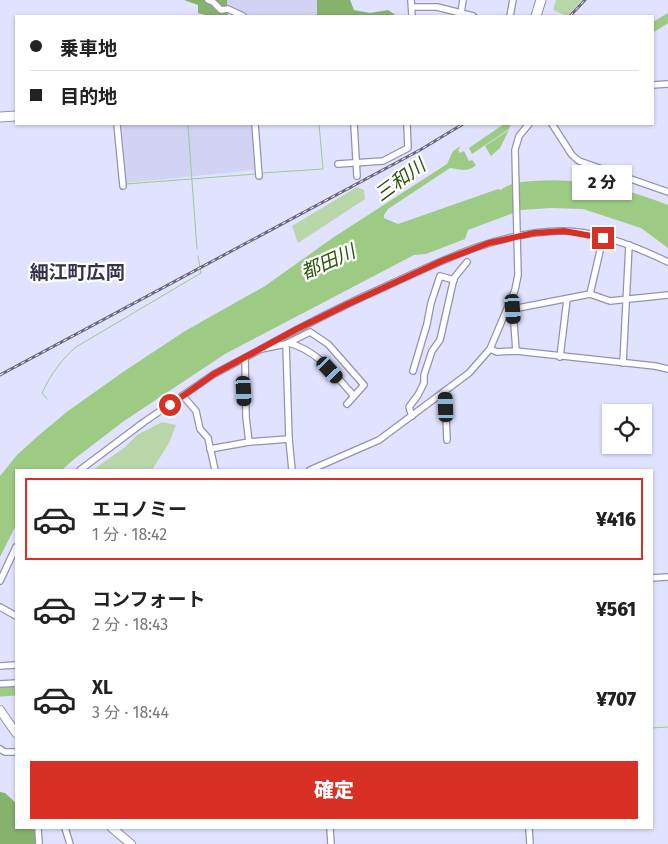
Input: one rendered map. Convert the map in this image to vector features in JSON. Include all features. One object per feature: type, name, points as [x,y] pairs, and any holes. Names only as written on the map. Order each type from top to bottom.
[{"type":"highway","points":[[536,15],[541,0]]},
{"type":"highway","points":[[0,117],[15,116]]},
{"type":"main road","points":[[0,710],[15,732]]},
{"type":"main road","points":[[113,829],[131,844]]},
{"type":"street","points":[[208,0],[221,10],[228,9],[241,15]]},
{"type":"street","points":[[411,0],[412,15]]},
{"type":"street","points":[[461,13],[463,0]]},
{"type":"street","points":[[510,15],[513,0]]},
{"type":"street","points":[[412,7],[437,7],[469,15]]},
{"type":"street","points":[[654,85],[668,84]]},
{"type":"street","points":[[117,125],[123,186]]},
{"type":"street","points":[[255,125],[259,176]]},
{"type":"street","points":[[354,125],[357,176]]},
{"type":"street","points":[[338,164],[382,161],[408,148],[407,125]]},
{"type":"street","points":[[312,469],[379,440],[469,373],[490,349],[510,309],[518,275],[515,150],[519,136],[528,125]]},
{"type":"street","points":[[553,125],[572,155],[579,161],[668,192]]},
{"type":"street","points":[[81,469],[108,447],[214,374],[339,308],[423,269],[489,243],[517,235],[564,231],[629,245],[668,262]]},
{"type":"street","points":[[590,294],[603,238]]},
{"type":"street","points":[[623,363],[629,245]]},
{"type":"street","points":[[412,416],[409,407],[424,383],[424,375],[432,351],[440,340],[454,280],[467,262]]},
{"type":"street","points":[[413,371],[428,324],[431,303],[440,276],[454,280]]},
{"type":"street","points":[[510,309],[590,294],[610,301],[668,295]]},
{"type":"street","points":[[560,356],[567,298]]},
{"type":"street","points":[[510,309],[516,351]]},
{"type":"street","points":[[261,349],[288,344],[310,332],[328,344],[364,385],[346,404]]},
{"type":"street","points":[[288,344],[302,346],[319,358],[354,396]]},
{"type":"street","points":[[288,344],[289,439],[292,469]]},
{"type":"street","points":[[490,349],[497,352],[516,351],[668,369]]},
{"type":"street","points":[[418,356],[429,360]]},
{"type":"street","points":[[245,358],[246,417],[249,442]]},
{"type":"street","points":[[445,391],[447,440]]},
{"type":"street","points":[[182,396],[196,411],[200,429],[208,438],[215,469]]},
{"type":"street","points":[[210,448],[249,442],[289,439]]},
{"type":"street","points":[[0,581],[13,559]]},
{"type":"street","points":[[653,578],[668,577]]},
{"type":"street","points":[[0,607],[15,615]]},
{"type":"street","points":[[0,666],[15,665]]},
{"type":"street","points":[[0,684],[15,683]]},
{"type":"street","points":[[0,749],[5,752],[15,752]]},
{"type":"street","points":[[38,829],[39,844]]},
{"type":"street","points":[[65,829],[70,844]]},
{"type":"street","points":[[330,829],[331,844]]},
{"type":"street","points":[[529,829],[530,844]]},
{"type":"shaded area","points":[[184,0],[227,0],[228,15],[205,15],[198,13],[198,5]]},
{"type":"shaded area","points":[[227,0],[317,0],[318,15],[243,15],[228,9]]},
{"type":"shaded area","points":[[317,0],[350,0],[354,10],[370,13],[388,10],[396,15],[317,15]]},
{"type":"shaded area","points":[[556,0],[582,0],[568,15],[553,10]]},
{"type":"shaded area","points":[[122,125],[251,125],[255,170],[126,183]]},
{"type":"shaded area","points":[[357,187],[364,190],[365,199],[298,243],[292,226]]},
{"type":"shaded area","points":[[162,422],[176,425],[169,443],[153,469],[94,469],[125,447],[137,435]]},
{"type":"shaded area","points":[[0,792],[5,793],[15,802],[15,829],[33,829],[37,831],[35,844],[0,844]]},
{"type":"water","points":[[503,125],[511,125],[509,129],[472,154],[469,148]]},
{"type":"water","points":[[509,130],[500,148],[491,156],[485,146]]},
{"type":"water","name":"都田川","points":[[461,146],[458,150],[460,153],[464,151],[469,161],[472,160],[476,165],[467,170],[450,168],[388,209],[384,218],[398,224],[517,183],[551,180],[586,182],[619,189],[668,205],[668,248],[641,228],[583,209],[551,208],[521,210],[468,230],[465,239],[426,254],[414,255],[225,354],[124,421],[63,469],[15,469],[15,527],[0,557],[0,476],[17,455],[39,435],[68,411],[123,372],[185,331],[265,286],[334,237],[447,164],[453,151]]},
{"type":"waterway","name":"三和川","points":[[654,27],[668,18]]},
{"type":"waterway","points":[[262,173],[323,169],[319,125]]},
{"type":"waterway","points":[[188,126],[197,249]]},
{"type":"waterway","points":[[126,184],[256,174]]},
{"type":"waterway","points":[[47,399],[42,393],[46,385],[57,367],[76,347],[201,273],[198,256]]},
{"type":"waterway","points":[[0,692],[15,691]]},
{"type":"waterway","points":[[653,728],[668,727]]},
{"type":"railway","points":[[571,15],[585,0]]},
{"type":"railway","points":[[0,375],[420,150],[461,125]]},
{"type":"district","name":"細江町広岡","points":[[77,272]]},
{"type":"route","points":[[170,405],[214,374],[297,329],[444,260],[489,243],[534,233],[564,231],[603,238]]}]
